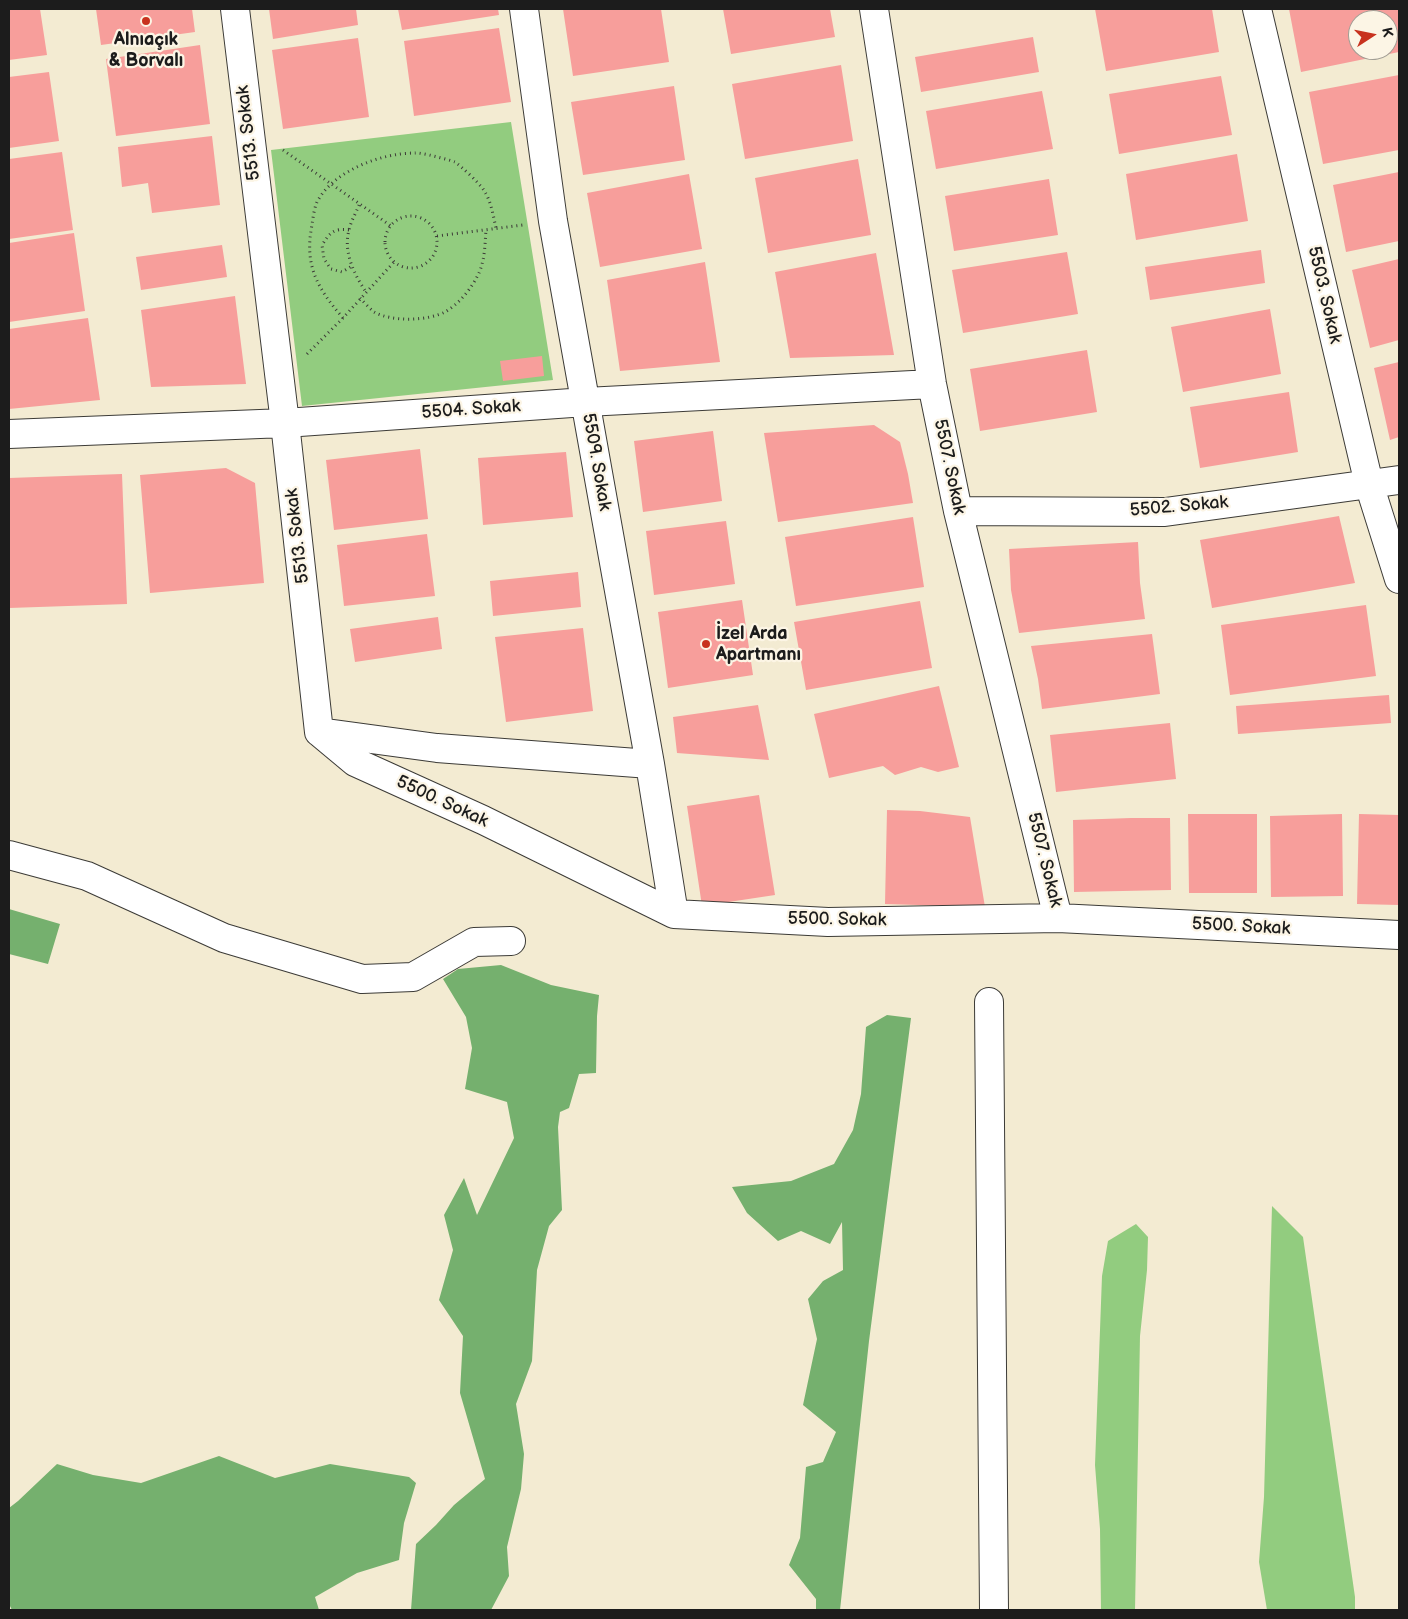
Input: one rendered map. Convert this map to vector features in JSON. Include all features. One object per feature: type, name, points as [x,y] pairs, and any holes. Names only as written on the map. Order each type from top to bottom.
[{"type":"street","name":"5513. Sokak","points":[[235,9],[285,423],[319,732]]},
{"type":"street","name":"5509. Sokak","points":[[524,9],[553,221],[650,764],[674,914]]},
{"type":"street","name":"5507. Sokak","points":[[874,9],[932,384],[958,511],[1058,918]]},
{"type":"street","name":"5503. Sokak","points":[[1257,9],[1369,484],[1399,579]]},
{"type":"street","name":"5504. Sokak","points":[[9,434],[285,423],[586,402],[932,384]]},
{"type":"street","name":"5502. Sokak","points":[[958,511],[1165,512],[1399,480]]},
{"type":"street","points":[[319,732],[437,748],[650,764]]},
{"type":"street","name":"5500. Sokak","points":[[319,732],[355,762],[483,820],[674,914],[828,922],[1058,918],[1399,934]]},
{"type":"street","points":[[9,855],[87,876],[224,938],[362,979],[412,977],[474,942],[511,941]]},
{"type":"street","points":[[989,1002],[994,1610]]},
{"type":"path","points":[[251,149],[276,146],[390,226]]},
{"type":"path","points":[[343,318],[328,301],[312,272],[309,241],[316,203],[331,184],[354,168],[384,156],[416,152],[456,162],[483,188],[492,208],[496,228]]},
{"type":"path","points":[[359,204],[348,230],[347,248],[355,275],[366,292]]},
{"type":"path","points":[[418,217],[427,221],[437,236],[435,253],[431,260],[416,268],[400,266],[394,262],[385,247],[385,239],[390,226],[401,218],[418,217]]},
{"type":"path","points":[[437,236],[553,221]]},
{"type":"path","points":[[348,230],[340,229],[331,232],[322,245],[324,258],[331,269],[342,272],[352,266]]},
{"type":"path","points":[[360,298],[374,312],[394,319],[422,319],[445,312],[465,296],[479,274],[485,252],[486,229]]},
{"type":"path","points":[[280,381],[343,318],[394,262]]},
{"type":"green space","points":[[511,122],[553,380],[302,406],[271,150]]},
{"type":"green space","points":[[9,909],[60,924],[48,964],[9,954]]},
{"type":"green space","points":[[501,965],[551,985],[599,995],[596,1073],[579,1074],[569,1108],[560,1112],[558,1127],[562,1210],[549,1226],[537,1270],[532,1361],[516,1404],[524,1454],[521,1489],[507,1547],[509,1576],[491,1610],[411,1610],[416,1544],[454,1505],[485,1479],[460,1393],[463,1336],[439,1300],[453,1250],[444,1215],[464,1178],[477,1215],[514,1138],[507,1102],[465,1089],[472,1048],[466,1017],[443,979],[458,969]]},
{"type":"green space","points":[[887,1015],[911,1018],[869,1341],[840,1610],[816,1610],[816,1599],[789,1565],[800,1538],[806,1467],[823,1462],[836,1432],[803,1405],[817,1339],[808,1299],[823,1281],[843,1270],[842,1222],[830,1244],[801,1231],[778,1241],[747,1213],[732,1187],[791,1181],[834,1164],[853,1130],[861,1094],[866,1027]]},
{"type":"green space","points":[[1272,1206],[1303,1237],[1355,1597],[1355,1610],[1267,1610],[1259,1562],[1264,1497]]},
{"type":"green space","points":[[1136,1224],[1148,1237],[1147,1270],[1140,1336],[1135,1610],[1101,1610],[1100,1529],[1095,1465],[1102,1276],[1108,1241]]},
{"type":"green space","points":[[219,1456],[275,1478],[330,1464],[409,1477],[416,1483],[404,1523],[399,1560],[357,1573],[315,1597],[319,1610],[12,1610],[9,1604],[9,1508],[57,1464],[93,1475],[141,1483]]},
{"type":"building","points":[[9,9],[40,9],[47,55],[9,60]]},
{"type":"building","name":"Alnıaçık & Borvalı","points":[[96,9],[192,9],[195,32],[101,45]]},
{"type":"building","points":[[269,9],[356,9],[358,25],[273,39]]},
{"type":"building","points":[[398,9],[498,9],[499,15],[402,30]]},
{"type":"building","points":[[563,9],[661,9],[669,62],[573,76]]},
{"type":"building","points":[[723,9],[830,9],[835,37],[731,54]]},
{"type":"building","points":[[1095,9],[1212,9],[1219,52],[1106,71]]},
{"type":"building","points":[[1289,9],[1399,9],[1398,52],[1398,10],[1348,10],[1348,60],[1360,60],[1301,72]]},
{"type":"building","points":[[499,28],[511,102],[414,116],[404,41]]},
{"type":"building","points":[[1033,37],[1039,72],[921,92],[915,57]]},
{"type":"building","points":[[358,38],[369,117],[283,129],[272,50]]},
{"type":"building","points":[[200,45],[210,124],[116,136],[106,59]]},
{"type":"building","points":[[841,65],[853,141],[745,159],[732,84]]},
{"type":"building","points":[[49,72],[59,141],[9,148],[9,77]]},
{"type":"building","points":[[1399,75],[1399,150],[1323,164],[1309,92]]},
{"type":"building","points":[[1221,76],[1232,135],[1119,154],[1109,94]]},
{"type":"building","points":[[674,86],[685,160],[583,175],[571,102]]},
{"type":"building","points":[[1042,91],[1053,149],[936,169],[926,111]]},
{"type":"building","points":[[212,136],[220,205],[152,213],[148,183],[122,187],[118,147]]},
{"type":"building","points":[[62,152],[73,230],[9,239],[9,159]]},
{"type":"building","points":[[1237,154],[1248,221],[1136,240],[1126,174]]},
{"type":"building","points":[[858,159],[871,235],[768,253],[755,178]]},
{"type":"building","points":[[1399,172],[1399,241],[1346,252],[1333,185]]},
{"type":"building","points":[[689,174],[702,249],[600,267],[587,193]]},
{"type":"building","points":[[1049,179],[1058,235],[954,251],[945,196]]},
{"type":"building","points":[[74,233],[85,311],[9,322],[9,243]]},
{"type":"building","points":[[222,245],[227,277],[141,290],[136,257]]},
{"type":"building","points":[[1261,250],[1265,283],[1150,300],[1145,267]]},
{"type":"building","points":[[1067,252],[1078,314],[963,333],[952,270]]},
{"type":"building","points":[[876,253],[894,355],[790,358],[775,272]]},
{"type":"building","points":[[1399,259],[1399,340],[1370,348],[1352,270]]},
{"type":"building","points":[[705,262],[720,362],[620,371],[607,280]]},
{"type":"building","points":[[235,296],[246,384],[151,387],[141,310]]},
{"type":"building","points":[[1270,309],[1281,374],[1183,392],[1171,327]]},
{"type":"building","points":[[88,318],[100,400],[9,409],[9,329]]},
{"type":"building","points":[[1087,350],[1097,412],[980,431],[970,369]]},
{"type":"building","points":[[542,356],[544,376],[503,381],[500,361]]},
{"type":"building","points":[[1399,362],[1399,437],[1390,440],[1374,368]]},
{"type":"building","points":[[1289,392],[1298,452],[1200,468],[1190,407]]},
{"type":"building","points":[[874,425],[900,442],[913,503],[778,522],[764,433]]},
{"type":"building","points":[[713,431],[722,501],[643,512],[634,441]]},
{"type":"building","points":[[420,449],[428,519],[334,530],[326,460]]},
{"type":"building","points":[[566,452],[573,517],[483,525],[478,458]]},
{"type":"building","points":[[226,468],[255,483],[264,583],[150,593],[140,475]]},
{"type":"building","points":[[122,474],[127,604],[9,608],[9,478]]},
{"type":"building","points":[[1339,516],[1355,583],[1212,608],[1200,540]]},
{"type":"building","points":[[913,517],[924,587],[796,606],[785,537]]},
{"type":"building","points":[[726,521],[735,584],[654,595],[646,531]]},
{"type":"building","points":[[427,534],[435,596],[344,606],[337,545]]},
{"type":"building","points":[[1138,542],[1140,583],[1145,619],[1019,633],[1011,590],[1009,549]]},
{"type":"building","points":[[578,572],[581,607],[493,616],[490,581]]},
{"type":"building","name":"İzel Arda Apartmanı","points":[[742,600],[753,675],[668,688],[658,612]]},
{"type":"building","points":[[920,601],[932,668],[806,690],[794,622]]},
{"type":"building","points":[[1366,605],[1376,676],[1230,695],[1221,625]]},
{"type":"building","points":[[438,617],[442,649],[355,662],[350,629]]},
{"type":"building","points":[[583,628],[593,711],[506,722],[495,637]]},
{"type":"building","points":[[1152,634],[1160,694],[1042,709],[1031,646]]},
{"type":"building","points":[[939,686],[959,767],[938,772],[921,767],[895,775],[883,766],[829,778],[814,714]]},
{"type":"building","points":[[1389,695],[1391,723],[1238,734],[1236,706]]},
{"type":"building","points":[[758,705],[769,760],[677,753],[673,717]]},
{"type":"building","points":[[1170,723],[1176,779],[1056,792],[1050,735]]},
{"type":"building","points":[[759,795],[775,895],[702,906],[687,806]]},
{"type":"building","points":[[887,810],[920,811],[970,817],[985,907],[885,904]]},
{"type":"building","points":[[1188,814],[1257,814],[1257,893],[1189,893]]},
{"type":"building","points":[[1342,814],[1343,896],[1271,897],[1270,816]]},
{"type":"building","points":[[1359,814],[1399,815],[1399,905],[1357,904]]},
{"type":"building","points":[[1170,818],[1171,890],[1074,892],[1073,820]]},
{"type":"place","name":"Alnıaçık & Borvalı","points":[[146,21]]},
{"type":"place","name":"İzel Arda Apartmanı","points":[[706,644]]}]
